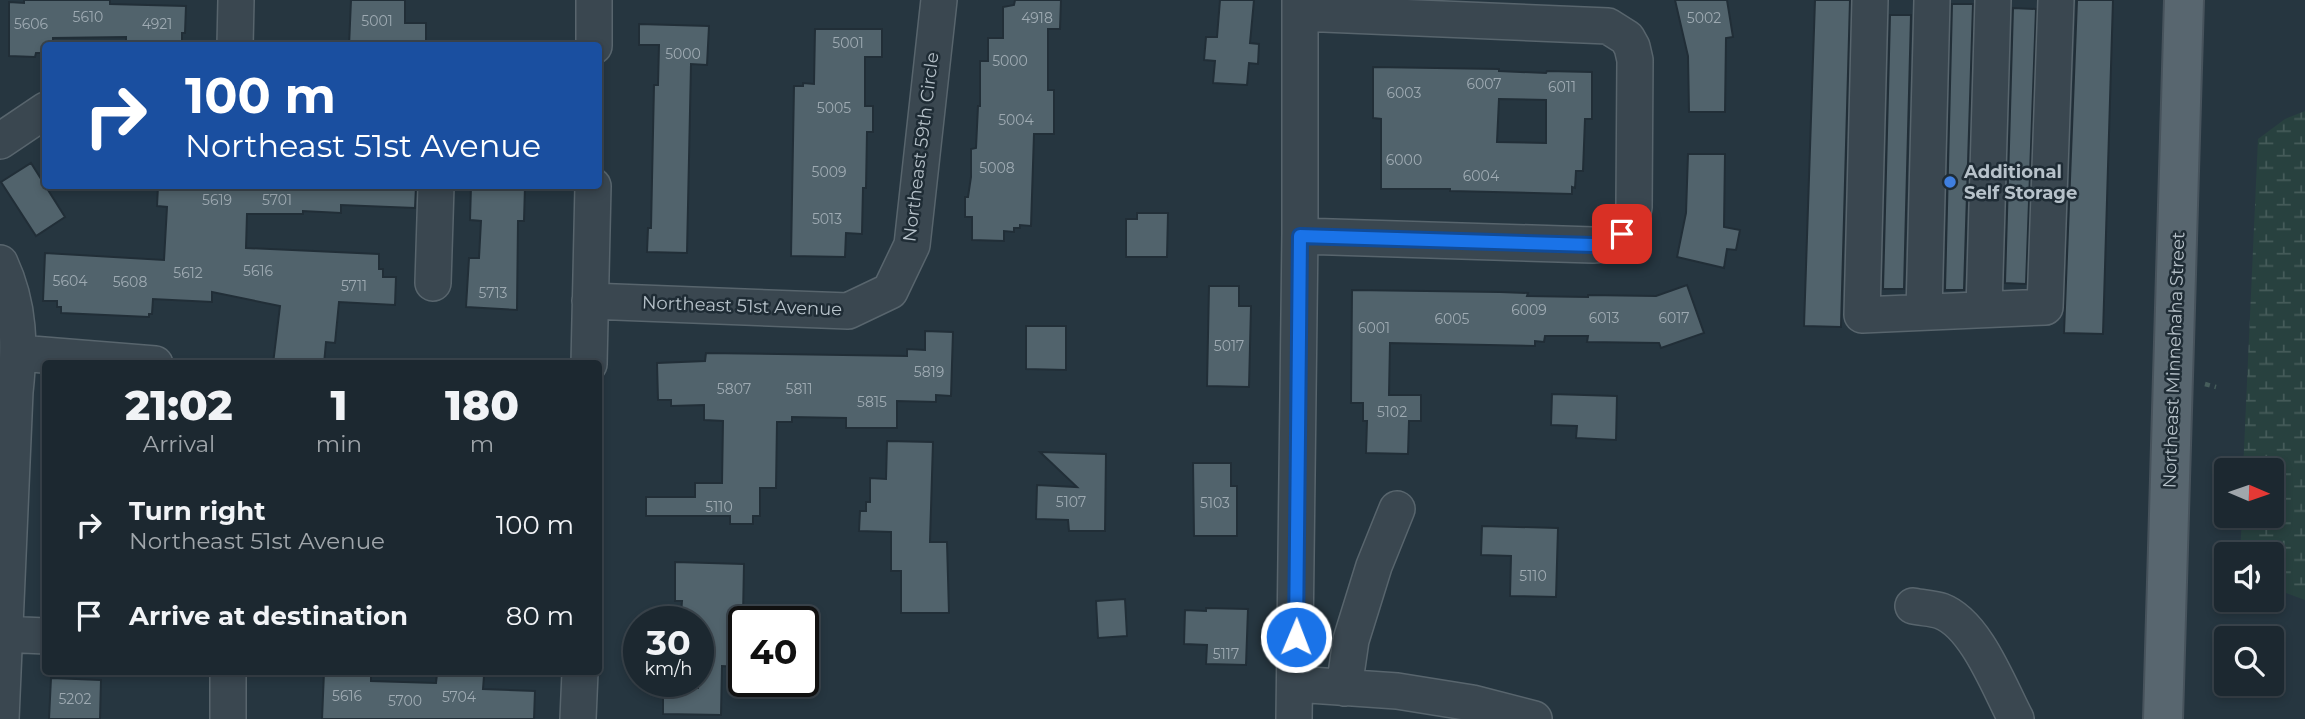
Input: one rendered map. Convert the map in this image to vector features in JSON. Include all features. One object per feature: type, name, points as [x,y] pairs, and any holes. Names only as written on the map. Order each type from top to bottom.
[{"type":"main road","name":"Northeast Minnehaha Street","points":[[2162,719],[2184,0]]},
{"type":"street","points":[[235,42],[236,0]]},
{"type":"street","points":[[594,0],[594,42]]},
{"type":"street","name":"Northeast 59th Circle","points":[[890,291],[912,245],[939,0]]},
{"type":"street","points":[[1870,0],[1862,315],[2045,307],[2056,0]]},
{"type":"street","points":[[1924,312],[1932,0]]},
{"type":"street","points":[[1984,309],[1993,0]]},
{"type":"street","points":[[1294,719],[1300,6],[1596,24],[1619,32],[1632,47],[1636,75],[1634,207],[1632,217],[1622,234],[1605,244],[1300,236]]},
{"type":"street","points":[[0,141],[42,113]]},
{"type":"street","points":[[433,283],[436,189]]},
{"type":"street","points":[[589,360],[593,189]]},
{"type":"street","points":[[0,263],[8,281],[14,307],[19,353],[2,634],[1,719]]},
{"type":"street","name":"Northeast 51st Avenue","points":[[590,301],[848,311],[890,291]]},
{"type":"street","points":[[19,353],[106,360]]},
{"type":"street","points":[[1344,688],[1351,640],[1374,566],[1397,509]]},
{"type":"street","points":[[1913,606],[1942,611],[1964,628],[1982,653],[2016,719]]},
{"type":"street","points":[[2,634],[42,636]]},
{"type":"street","points":[[228,675],[228,719]]},
{"type":"street","points":[[578,719],[580,675]]},
{"type":"street","points":[[1295,684],[1397,691],[1472,703],[1534,719]]},
{"type":"green space","points":[[2305,111],[2305,600],[2284,592],[2284,542],[2241,542],[2241,528],[2284,528],[2284,458],[2244,458],[2258,139],[2285,119]]},
{"type":"building","points":[[24,0],[110,0],[110,4],[186,6],[185,33],[182,33],[182,42],[126,42],[126,37],[53,38],[53,42],[42,42],[42,53],[36,53],[35,57],[9,56],[9,2],[24,3]]},
{"type":"building","points":[[351,0],[405,0],[405,23],[426,23],[426,42],[349,42]]},
{"type":"building","points":[[1015,0],[1061,0],[1060,29],[1048,29],[1048,90],[1054,90],[1054,134],[1034,134],[1031,226],[1020,225],[1020,228],[1014,228],[1014,232],[1004,231],[1004,241],[972,240],[972,217],[965,217],[965,197],[968,197],[971,177],[971,149],[976,148],[980,61],[988,61],[988,38],[1003,38],[1003,7],[1014,5]]},
{"type":"building","points":[[1220,0],[1254,0],[1250,43],[1259,44],[1258,64],[1249,63],[1247,85],[1213,83],[1215,61],[1204,60],[1206,37],[1217,37]]},
{"type":"building","points":[[1675,0],[1727,0],[1733,37],[1726,38],[1725,112],[1689,112],[1688,56]]},
{"type":"building","points":[[1815,0],[1850,0],[1841,327],[1804,326]]},
{"type":"building","points":[[2077,0],[2113,0],[2103,334],[2064,333]]},
{"type":"building","points":[[1952,4],[1973,4],[1964,290],[1945,290]]},
{"type":"building","points":[[2013,8],[2036,9],[2026,284],[2005,283]]},
{"type":"building","points":[[1890,15],[1911,15],[1904,289],[1883,289]]},
{"type":"building","points":[[639,24],[709,26],[707,65],[691,64],[687,253],[647,252],[648,228],[651,228],[654,85],[658,85],[659,45],[639,45]]},
{"type":"building","points":[[815,29],[882,29],[882,57],[865,57],[865,106],[873,106],[873,132],[867,132],[862,234],[846,233],[845,257],[791,256],[794,86],[814,84]]},
{"type":"building","points":[[1373,67],[1592,72],[1592,119],[1585,119],[1583,171],[1576,171],[1572,194],[1381,189],[1381,119],[1373,118]],"holes":[[[1499,99],[1546,100],[1546,143],[1497,142]]]},
{"type":"building","points":[[1688,154],[1725,154],[1724,227],[1740,230],[1736,250],[1727,249],[1724,268],[1677,257],[1686,213]]},
{"type":"building","points":[[31,163],[42,180],[42,189],[47,189],[65,217],[36,236],[1,182]]},
{"type":"building","points":[[158,189],[416,189],[415,208],[341,205],[341,213],[303,211],[303,214],[247,214],[246,248],[379,254],[379,269],[383,269],[383,277],[396,277],[395,305],[339,302],[335,343],[326,342],[324,360],[273,360],[280,306],[212,292],[212,302],[153,299],[152,314],[149,314],[149,317],[61,313],[57,301],[43,301],[45,253],[164,260],[167,207],[157,206]]},
{"type":"building","points":[[471,189],[525,189],[524,221],[518,221],[517,310],[466,307],[469,258],[479,258],[481,221],[470,220]]},
{"type":"building","points":[[1137,213],[1168,213],[1167,257],[1126,257],[1126,219],[1137,219]]},
{"type":"building","points":[[1687,285],[1704,333],[1661,348],[1659,343],[1587,342],[1588,336],[1545,336],[1544,342],[1535,341],[1535,346],[1390,343],[1389,395],[1421,395],[1421,421],[1409,421],[1408,454],[1366,453],[1367,421],[1363,421],[1363,403],[1351,403],[1352,290],[1528,293],[1527,296],[1656,296]]},
{"type":"building","points":[[1209,286],[1239,286],[1239,306],[1251,306],[1249,387],[1207,386]]},
{"type":"building","points":[[1026,326],[1066,326],[1066,370],[1026,369]]},
{"type":"building","points":[[925,331],[953,332],[951,396],[936,395],[936,402],[897,401],[897,428],[846,428],[846,418],[792,417],[792,422],[777,422],[776,488],[760,488],[760,516],[753,516],[753,524],[730,524],[730,516],[646,516],[646,497],[695,497],[695,483],[722,483],[723,421],[704,420],[704,405],[671,406],[671,400],[658,400],[657,363],[705,361],[706,353],[907,356],[907,349],[925,350]]},
{"type":"building","points":[[1552,394],[1617,396],[1616,440],[1576,438],[1577,426],[1551,425]]},
{"type":"building","points":[[887,441],[933,442],[930,542],[947,542],[949,613],[901,613],[901,571],[891,571],[891,532],[859,531],[860,511],[866,511],[866,502],[870,502],[870,478],[886,479]]},
{"type":"building","points":[[1040,452],[1106,454],[1105,531],[1069,531],[1068,520],[1036,519],[1037,485],[1077,487]]},
{"type":"building","points":[[1193,463],[1231,463],[1231,486],[1237,486],[1237,536],[1194,536]]},
{"type":"building","points":[[1482,526],[1558,528],[1556,597],[1510,596],[1511,556],[1481,555]]},
{"type":"building","points":[[675,562],[744,564],[743,606],[728,606],[728,666],[722,666],[721,715],[663,714],[663,697],[714,697],[714,606],[682,606],[682,601],[675,601]]},
{"type":"building","points":[[1125,599],[1127,636],[1098,638],[1096,601]]},
{"type":"building","points":[[1206,608],[1248,609],[1246,665],[1206,664],[1207,645],[1184,644],[1185,610],[1206,611]]},
{"type":"building","points":[[324,675],[371,675],[371,681],[436,683],[437,675],[484,676],[483,689],[535,691],[534,719],[322,719]]},
{"type":"building","points":[[51,678],[101,680],[100,719],[49,719]]},
{"type":"place","name":"Additional Self Storage","points":[[1950,182]]},
{"type":"route","points":[[1296,637],[1300,236],[1593,245],[1605,244],[1622,234]]}]
